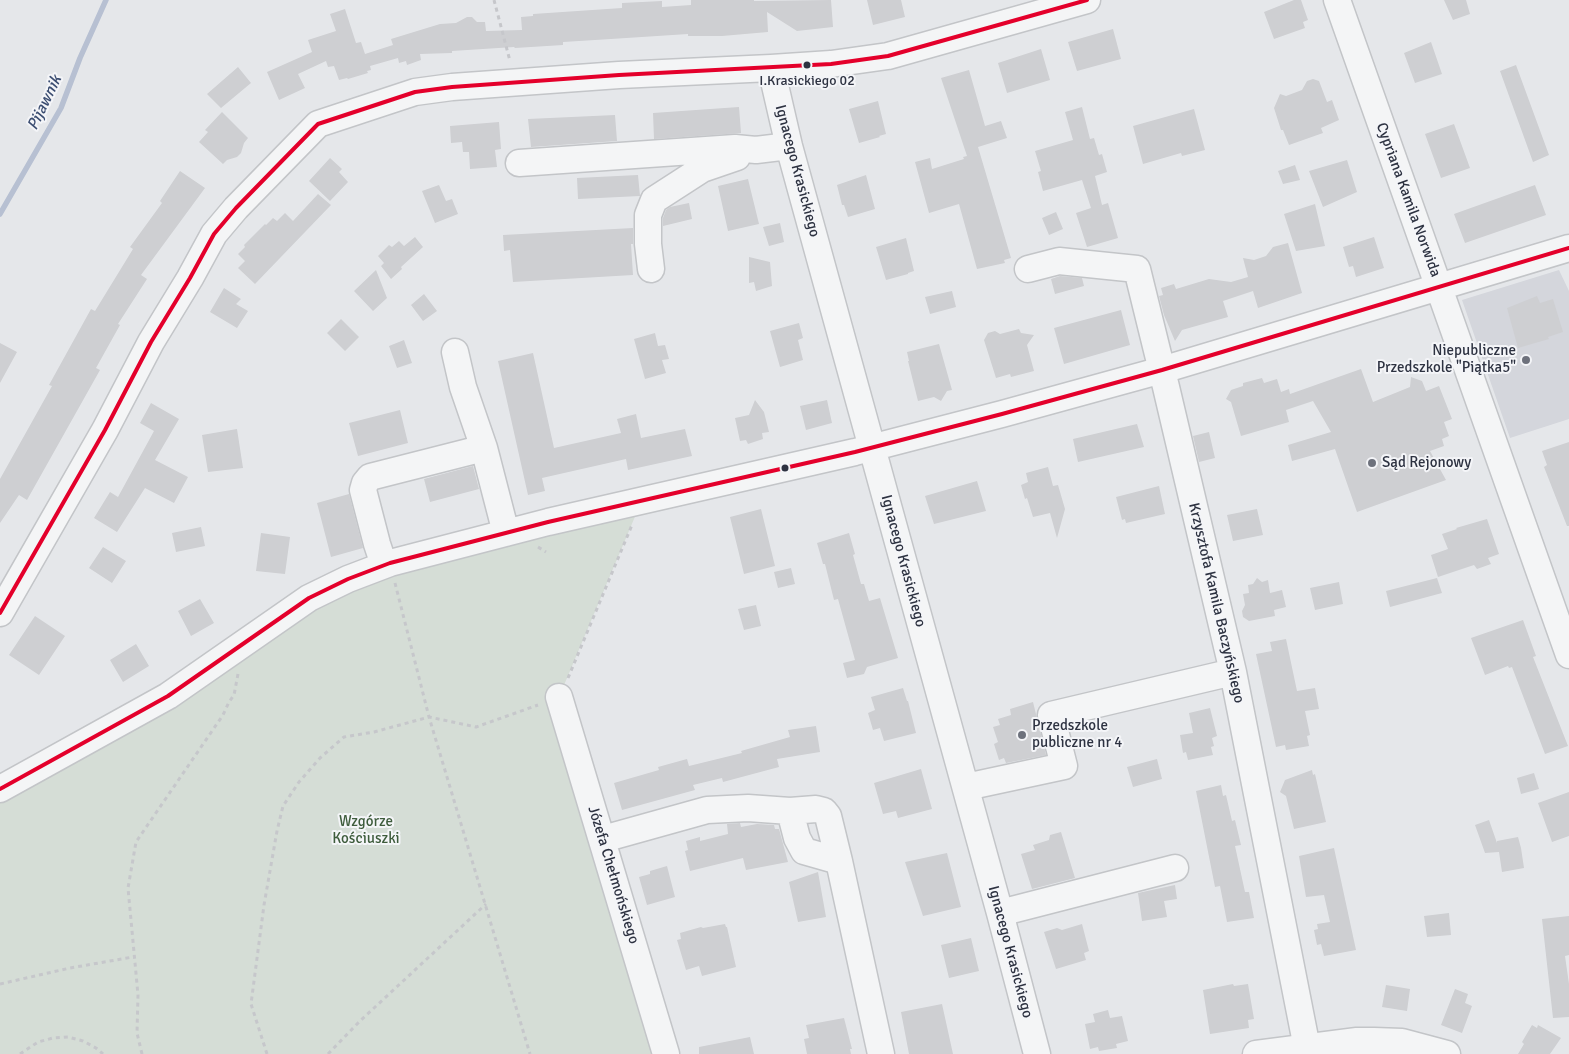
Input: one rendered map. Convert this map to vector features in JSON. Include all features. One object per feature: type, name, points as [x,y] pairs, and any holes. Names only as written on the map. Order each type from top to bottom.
[{"type":"street","points":[[0,613],[105,430],[151,342],[214,234],[236,208],[318,124],[415,92],[452,87],[619,75],[832,64],[888,56],[1086,0]]},
{"type":"street","name":"Cypriana Kamila Norwida","points":[[1337,0],[1569,655]]},
{"type":"street","name":"Ignacego Krasickiego","points":[[771,68],[789,146],[966,787],[1037,1054]]},
{"type":"street","points":[[518,163],[735,148],[756,150],[789,146]]},
{"type":"street","points":[[651,269],[648,244],[648,215],[654,200],[702,169],[756,150]]},
{"type":"street","points":[[0,789],[168,696],[309,598],[348,579],[387,564],[642,500],[872,448],[1162,370],[1569,248]]},
{"type":"street","name":"Krzysztofa Kamila Baczyńskiego","points":[[1028,269],[1059,261],[1137,269],[1233,672],[1307,1048]]},
{"type":"street","points":[[455,352],[463,387],[484,448],[506,533]]},
{"type":"street","points":[[387,564],[377,544],[363,490],[365,483],[370,477],[484,448]]},
{"type":"street","points":[[966,787],[1064,766],[1051,715],[1233,672]]},
{"type":"street","name":"Józefa Chełmońskiego","points":[[560,697],[666,1054]]},
{"type":"street","points":[[603,839],[706,810],[748,808],[790,811],[816,809],[824,811],[828,816],[840,861],[881,1054]]},
{"type":"street","points":[[790,811],[797,838],[804,851],[840,861]]},
{"type":"street","points":[[1000,913],[1175,868]]},
{"type":"street","points":[[1256,1054],[1356,1041],[1402,1042],[1447,1054]]},
{"type":"path","points":[[494,0],[512,66]]},
{"type":"path","points":[[266,1054],[251,1004],[264,905],[282,806],[298,782],[320,758],[344,737],[374,732],[429,717],[476,727],[560,697],[642,500]]},
{"type":"path","points":[[387,564],[429,717],[530,1054]]},
{"type":"path","points":[[142,1054],[137,1033],[138,995],[128,888],[136,842],[223,716],[234,695],[239,670]]},
{"type":"path","points":[[328,1054],[360,1021],[486,904]]},
{"type":"path","points":[[0,984],[70,968],[133,957]]},
{"type":"path","points":[[20,1054],[38,1042],[68,1037],[83,1041],[103,1054]]},
{"type":"shaded area","name":"Niepubliczne Przedszkole \"Piątka5\"","points":[[1559,270],[1569,291],[1569,419],[1510,438],[1462,300]]},
{"type":"green space","name":"Wzgórze Kościuszki","points":[[642,500],[559,697],[666,1054],[0,1054],[0,798],[309,598]]},
{"type":"building","points":[[691,0],[831,0],[833,27],[797,31],[767,12],[768,32],[722,36],[688,36],[688,34],[563,42],[563,45],[420,54],[421,60],[407,65],[406,61],[399,63],[398,58],[370,66],[371,70],[367,71],[368,73],[339,80],[334,66],[328,67],[326,61],[298,74],[305,88],[279,100],[267,72],[312,52],[308,40],[336,31],[330,14],[345,9],[356,43],[361,42],[365,54],[393,45],[391,39],[440,24],[456,23],[467,17],[472,17],[477,22],[485,22],[486,31],[522,30],[521,17],[533,16],[533,14],[622,8],[622,3],[662,1],[662,7],[691,5]]},
{"type":"building","points":[[867,0],[901,0],[905,17],[873,25]]},
{"type":"building","points":[[1294,0],[1301,0],[1308,20],[1303,22],[1305,28],[1274,39],[1264,12]]},
{"type":"building","points":[[1444,0],[1466,0],[1470,14],[1453,20]]},
{"type":"building","points":[[1113,29],[1121,59],[1077,71],[1068,42]]},
{"type":"building","points":[[1431,42],[1442,74],[1415,83],[1404,53]]},
{"type":"building","points":[[1041,49],[1050,80],[1007,93],[998,63]]},
{"type":"building","points":[[1516,65],[1549,155],[1533,162],[1500,71]]},
{"type":"building","points":[[238,67],[251,83],[221,108],[207,94]]},
{"type":"building","points":[[969,70],[985,126],[1001,121],[1007,138],[978,147],[1011,258],[1004,260],[1005,263],[977,269],[959,204],[929,213],[915,162],[930,158],[932,169],[964,159],[963,157],[967,156],[941,78]]},
{"type":"building","points":[[1313,79],[1319,81],[1327,102],[1332,100],[1339,120],[1321,128],[1323,133],[1289,145],[1283,130],[1281,130],[1274,108],[1280,94],[1286,96],[1302,90],[1307,81]]},
{"type":"building","points":[[878,101],[886,134],[859,143],[849,109]]},
{"type":"building","points":[[739,107],[741,133],[654,139],[653,113]]},
{"type":"building","points":[[1082,107],[1090,139],[1094,138],[1099,155],[1102,154],[1107,172],[1095,176],[1102,205],[1108,203],[1118,238],[1087,247],[1076,213],[1091,208],[1082,180],[1043,191],[1038,172],[1041,171],[1035,151],[1073,140],[1065,112]]},
{"type":"building","points":[[1194,109],[1205,150],[1182,156],[1181,153],[1143,164],[1133,126]]},
{"type":"building","points":[[222,112],[248,138],[244,143],[241,153],[223,164],[199,142],[208,132],[205,130]]},
{"type":"building","points":[[615,115],[617,141],[531,147],[528,119]]},
{"type":"building","points":[[499,122],[501,149],[495,150],[497,167],[470,169],[469,152],[463,152],[462,142],[451,143],[450,126]]},
{"type":"building","points":[[1454,124],[1470,168],[1441,178],[1425,134]]},
{"type":"building","points":[[330,158],[342,169],[339,172],[348,182],[330,201],[309,181]]},
{"type":"building","points":[[1347,160],[1357,192],[1323,207],[1309,171]]},
{"type":"building","points":[[1295,165],[1300,180],[1283,184],[1278,171]]},
{"type":"building","points":[[180,171],[205,188],[141,275],[147,279],[118,324],[120,325],[96,368],[100,370],[27,500],[19,495],[0,523],[0,479],[52,386],[49,385],[91,309],[95,311],[133,249],[130,247],[162,203],[160,201]]},
{"type":"building","points":[[638,175],[640,196],[578,199],[577,178]]},
{"type":"building","points":[[866,175],[875,209],[848,217],[844,205],[842,205],[837,185]]},
{"type":"building","points":[[748,179],[759,224],[728,231],[718,186]]},
{"type":"building","points":[[439,185],[446,201],[452,199],[458,214],[435,223],[422,191]]},
{"type":"building","points":[[1535,185],[1546,215],[1465,243],[1454,214]]},
{"type":"building","points":[[318,194],[331,205],[255,284],[238,268],[245,261],[238,254],[245,247],[244,245],[273,218],[277,221],[285,213],[293,221]]},
{"type":"building","points":[[689,203],[692,219],[663,226],[666,210],[670,207]]},
{"type":"building","points":[[1315,204],[1325,246],[1296,251],[1284,214]]},
{"type":"building","points":[[1056,212],[1063,229],[1049,235],[1042,218]]},
{"type":"building","points":[[780,223],[784,242],[769,246],[763,227]]},
{"type":"building","points":[[633,228],[633,244],[631,244],[633,275],[513,282],[510,250],[504,251],[503,235]]},
{"type":"building","points":[[415,237],[423,247],[391,279],[381,266],[384,263],[378,256],[389,245],[392,247],[399,241],[404,246]]},
{"type":"building","points":[[1374,237],[1384,268],[1356,277],[1353,266],[1349,267],[1343,247]]},
{"type":"building","points":[[906,238],[914,271],[886,280],[876,247]]},
{"type":"building","points":[[1288,243],[1302,293],[1258,308],[1253,291],[1223,301],[1228,317],[1182,330],[1175,341],[1164,315],[1159,296],[1163,295],[1161,288],[1174,284],[1176,289],[1209,279],[1231,282],[1248,277],[1243,258],[1254,260],[1266,256],[1273,247]]},
{"type":"building","points":[[749,257],[770,262],[772,286],[756,291],[754,282],[749,283]]},
{"type":"building","points":[[376,270],[387,298],[373,311],[354,291]]},
{"type":"building","points":[[1060,276],[1082,278],[1084,286],[1055,294],[1051,279]]},
{"type":"building","points":[[224,288],[241,299],[236,304],[248,311],[237,328],[210,312]]},
{"type":"building","points":[[952,291],[956,307],[930,314],[925,297]]},
{"type":"building","points":[[424,294],[437,311],[423,321],[411,305]]},
{"type":"building","points":[[1537,296],[1540,303],[1553,299],[1563,332],[1548,337],[1549,339],[1518,348],[1507,308]]},
{"type":"building","points":[[1121,310],[1130,345],[1064,364],[1054,328]]},
{"type":"building","points":[[341,319],[359,337],[345,351],[327,333]]},
{"type":"building","points":[[799,323],[803,338],[798,340],[803,360],[780,367],[770,331]]},
{"type":"building","points":[[1019,329],[1021,333],[1034,335],[1027,345],[1034,371],[1011,377],[1010,374],[996,378],[984,340],[988,333],[995,331],[1000,334]]},
{"type":"building","points":[[655,333],[658,346],[665,345],[669,359],[662,360],[666,373],[645,379],[634,339]]},
{"type":"building","points":[[404,340],[412,363],[397,368],[389,346]]},
{"type":"building","points":[[0,343],[17,352],[0,383]]},
{"type":"building","points":[[939,344],[952,390],[947,391],[941,401],[934,397],[918,401],[907,352]]},
{"type":"building","points":[[533,353],[554,448],[621,433],[617,419],[636,414],[641,438],[685,429],[692,456],[628,470],[626,459],[542,478],[545,491],[528,495],[498,361]]},
{"type":"building","points":[[1361,369],[1373,402],[1410,387],[1411,377],[1422,381],[1426,391],[1439,386],[1452,419],[1444,422],[1449,436],[1442,439],[1444,446],[1430,451],[1446,480],[1357,512],[1335,449],[1292,461],[1288,445],[1331,432],[1313,401],[1286,410],[1289,422],[1241,436],[1231,402],[1226,399],[1231,390],[1243,386],[1243,383],[1262,378],[1264,383],[1277,379],[1281,392],[1289,389],[1290,394]]},
{"type":"building","points":[[755,400],[764,412],[769,432],[762,433],[763,439],[748,444],[746,440],[740,441],[735,418],[749,415]]},
{"type":"building","points":[[827,400],[832,423],[806,430],[800,406]]},
{"type":"building","points":[[151,403],[179,419],[155,460],[188,477],[174,503],[145,488],[117,532],[94,518],[110,492],[118,497],[154,431],[140,423]]},
{"type":"building","points":[[400,410],[408,443],[358,456],[349,423]]},
{"type":"building","points":[[1137,424],[1144,447],[1078,462],[1073,439]]},
{"type":"building","points":[[237,429],[243,468],[208,472],[202,435]]},
{"type":"building","points":[[1209,432],[1215,458],[1199,462],[1193,436]]},
{"type":"building","points":[[1569,442],[1569,526],[1567,526],[1544,467],[1547,465],[1542,451]]},
{"type":"building","points":[[473,466],[479,489],[430,502],[424,479]]},
{"type":"building","points":[[1048,467],[1053,486],[1058,485],[1065,509],[1057,538],[1050,513],[1033,517],[1021,485],[1028,482],[1026,473]]},
{"type":"building","points":[[977,481],[986,511],[934,524],[925,496]]},
{"type":"building","points":[[1159,486],[1165,514],[1126,523],[1125,519],[1122,520],[1116,497]]},
{"type":"building","points":[[349,494],[363,548],[331,557],[317,503]]},
{"type":"building","points":[[761,509],[775,566],[744,574],[730,517]]},
{"type":"building","points":[[1257,509],[1263,535],[1233,541],[1227,515]]},
{"type":"building","points":[[1487,519],[1499,554],[1488,558],[1491,564],[1477,569],[1474,565],[1438,577],[1431,555],[1448,549],[1442,534]]},
{"type":"building","points":[[201,527],[205,546],[176,552],[172,533]]},
{"type":"building","points":[[261,533],[290,537],[285,574],[256,571]]},
{"type":"building","points":[[849,533],[861,584],[864,584],[869,601],[880,598],[898,658],[867,667],[864,674],[847,678],[843,663],[855,660],[838,599],[834,600],[825,564],[823,564],[817,543]]},
{"type":"building","points":[[103,547],[126,561],[112,583],[89,568]]},
{"type":"building","points":[[791,568],[795,584],[778,588],[774,572]]},
{"type":"building","points":[[1257,578],[1262,582],[1268,580],[1270,593],[1282,590],[1286,607],[1274,610],[1275,616],[1249,621],[1243,617],[1242,611],[1245,605],[1243,594],[1249,593],[1248,585],[1253,584]]},
{"type":"building","points":[[1437,578],[1442,593],[1390,607],[1386,591]]},
{"type":"building","points":[[1339,582],[1343,604],[1315,610],[1310,588]]},
{"type":"building","points":[[200,599],[214,623],[191,636],[178,611]]},
{"type":"building","points":[[756,605],[761,626],[744,630],[738,609]]},
{"type":"building","points":[[35,616],[65,636],[39,675],[9,655]]},
{"type":"building","points":[[1523,620],[1536,656],[1533,657],[1568,746],[1545,754],[1512,667],[1509,668],[1508,666],[1485,675],[1471,638]]},
{"type":"building","points":[[1286,639],[1297,691],[1315,688],[1319,709],[1305,711],[1310,735],[1307,736],[1309,746],[1286,750],[1285,745],[1276,747],[1256,654],[1272,651],[1270,642]]},
{"type":"building","points":[[136,644],[149,666],[123,682],[110,660]]},
{"type":"building","points":[[903,688],[916,733],[884,741],[880,728],[873,730],[868,713],[875,710],[871,697]]},
{"type":"building","name":"Przedszkole publiczne nr 4","points":[[1033,702],[1046,755],[1006,763],[1004,758],[999,760],[994,744],[998,742],[993,727],[1000,725],[998,719],[1011,715],[1010,709]]},
{"type":"building","points":[[1210,708],[1217,736],[1212,738],[1214,746],[1211,747],[1213,755],[1188,760],[1186,752],[1183,753],[1180,735],[1193,733],[1189,713]]},
{"type":"building","points":[[816,726],[820,752],[777,759],[779,767],[723,782],[722,778],[693,785],[695,790],[622,810],[614,783],[659,770],[658,767],[687,759],[689,766],[742,753],[741,751],[790,737],[788,730]]},
{"type":"building","points":[[1157,759],[1162,779],[1133,787],[1127,767]]},
{"type":"building","points":[[921,769],[932,809],[898,818],[896,811],[883,814],[874,783]]},
{"type":"building","points":[[1312,770],[1313,775],[1315,774],[1326,822],[1294,829],[1286,796],[1280,792],[1285,780]]},
{"type":"building","points":[[1534,773],[1539,789],[1521,794],[1517,778]]},
{"type":"building","points":[[1221,785],[1223,796],[1226,795],[1232,821],[1235,820],[1241,845],[1235,846],[1245,892],[1249,892],[1254,918],[1227,922],[1220,886],[1215,887],[1196,791]]},
{"type":"building","points":[[1569,792],[1569,836],[1552,842],[1538,803]]},
{"type":"building","points":[[1489,820],[1497,843],[1497,841],[1518,837],[1524,868],[1502,872],[1499,852],[1485,853],[1475,825]]},
{"type":"building","points":[[740,823],[741,827],[757,824],[774,825],[775,829],[779,829],[788,862],[746,870],[743,858],[690,871],[685,851],[688,850],[686,841],[700,837],[700,841],[728,834],[727,824]]},
{"type":"building","points":[[1061,832],[1075,878],[1032,889],[1021,854],[1035,850],[1033,845],[1049,840],[1050,835]]},
{"type":"building","points":[[1334,848],[1356,950],[1324,956],[1321,944],[1317,945],[1314,930],[1318,929],[1317,924],[1330,922],[1324,895],[1306,897],[1299,856]]},
{"type":"building","points":[[947,853],[961,907],[923,916],[905,862]]},
{"type":"building","points":[[667,866],[675,897],[647,905],[639,877],[650,874],[650,871]]},
{"type":"building","points":[[818,872],[826,917],[798,922],[789,882]]},
{"type":"building","points":[[1175,885],[1177,899],[1164,901],[1167,917],[1142,921],[1138,893]]},
{"type":"building","points":[[1449,913],[1451,935],[1427,937],[1424,916]]},
{"type":"building","points":[[1569,916],[1569,955],[1565,956],[1569,984],[1569,1017],[1553,1018],[1542,919]]},
{"type":"building","points":[[725,924],[736,967],[702,976],[699,966],[686,970],[677,940],[681,939],[680,933],[701,927]]},
{"type":"building","points":[[1082,924],[1089,951],[1084,953],[1086,960],[1056,969],[1044,932],[1057,928],[1062,930]]},
{"type":"building","points":[[971,938],[979,971],[949,978],[941,945]]},
{"type":"building","points":[[1233,984],[1234,986],[1248,984],[1254,1019],[1248,1020],[1249,1028],[1210,1034],[1203,990]]},
{"type":"building","points":[[1386,985],[1410,989],[1407,1011],[1382,1007]]},
{"type":"building","points":[[1455,989],[1468,994],[1465,1003],[1472,1006],[1462,1033],[1441,1025]]},
{"type":"building","points":[[942,1004],[953,1054],[909,1054],[901,1012]]},
{"type":"building","points":[[1108,1010],[1110,1018],[1122,1016],[1128,1041],[1116,1044],[1117,1048],[1099,1051],[1098,1047],[1090,1049],[1085,1024],[1095,1022],[1093,1014]]},
{"type":"building","points":[[844,1018],[852,1049],[850,1049],[851,1054],[807,1054],[804,1039],[809,1038],[806,1025]]},
{"type":"building","points":[[1532,1025],[1537,1028],[1538,1025],[1561,1038],[1550,1054],[1518,1054],[1524,1044],[1522,1042]]},
{"type":"building","points":[[750,1037],[754,1054],[699,1054],[699,1047]]},
{"type":"waterway","name":"Pijawnik","points":[[0,214],[61,108],[80,58],[106,0]]},
{"type":"transit line","points":[[0,613],[105,430],[151,342],[214,234],[236,208],[318,124],[415,92],[452,87],[619,75],[831,64],[888,56],[1087,0]]},
{"type":"transit line","points":[[0,789],[168,696],[309,598],[348,579],[390,563],[548,522],[855,452],[1002,414],[1162,370],[1569,248]]},
{"type":"place","name":"I.Krasickiego 02","points":[[807,65]]},
{"type":"place","name":"Niepubliczne Przedszkole \"Piątka5\"","points":[[1526,360]]},
{"type":"place","name":"Sąd Rejonowy","points":[[1372,463]]},
{"type":"place","name":"Przedszkole publiczne nr 4","points":[[1022,735]]}]
